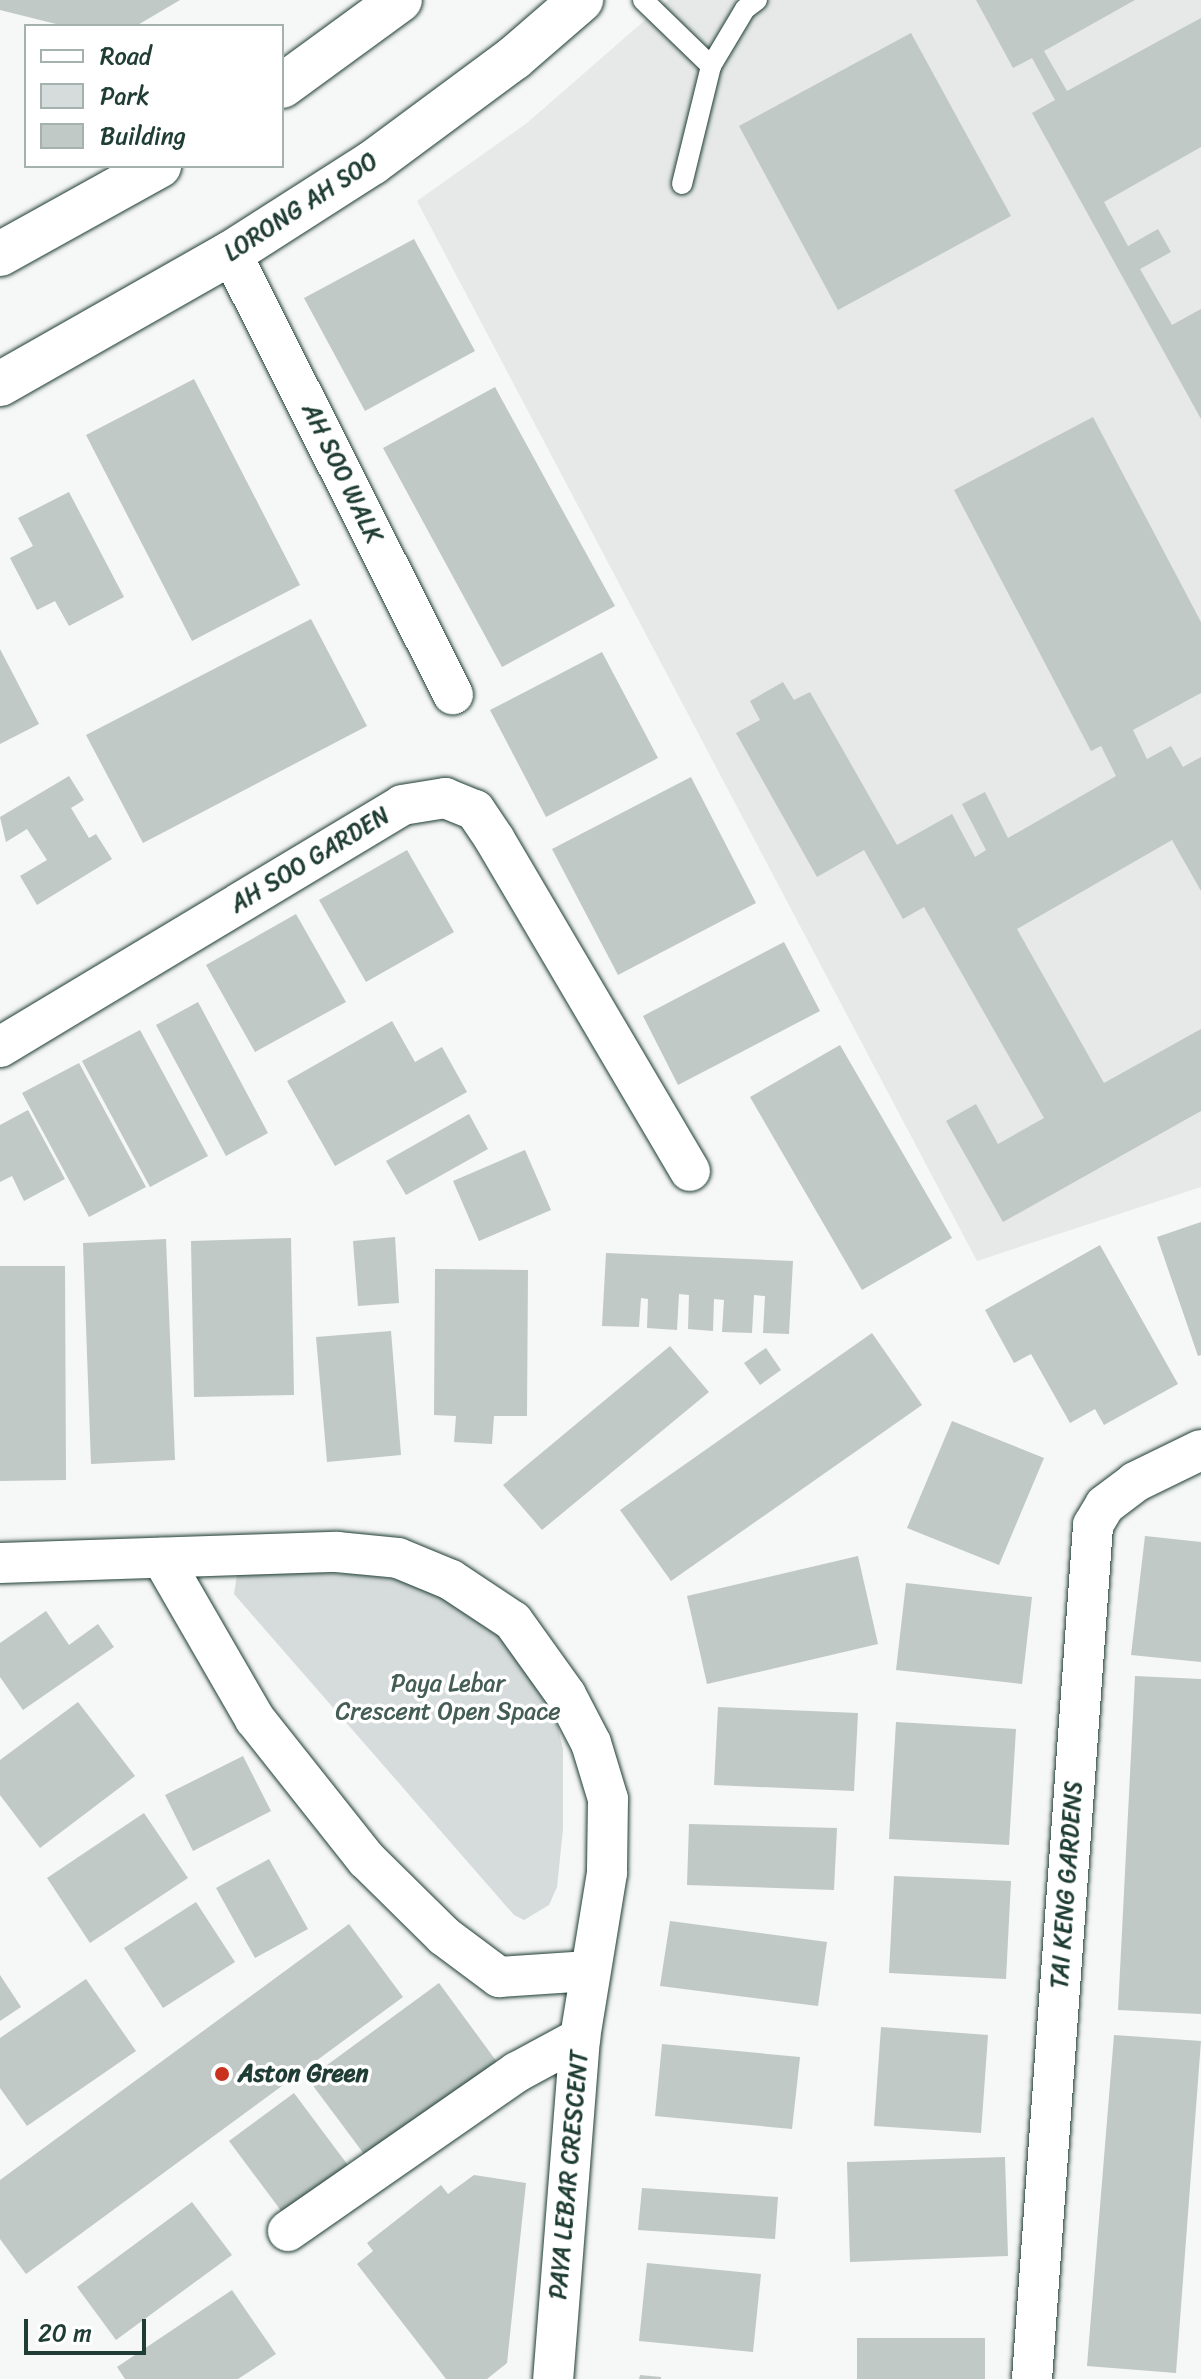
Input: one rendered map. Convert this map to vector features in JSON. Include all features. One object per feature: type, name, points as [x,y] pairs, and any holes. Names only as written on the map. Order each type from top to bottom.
[{"type":"main road","points":[[284,85],[400,0]]},
{"type":"main road","name":"LORONG AH SOO","points":[[0,384],[231,253],[372,163],[514,58],[581,0]]},
{"type":"main road","points":[[0,254],[155,168]]},
{"type":"street","name":"AH SOO WALK","points":[[231,253],[453,694]]},
{"type":"street","name":"AH SOO GARDEN","points":[[0,1047],[402,805],[445,798],[475,810],[495,840],[690,1171]]},
{"type":"street","name":"TAI KENG GARDENS","points":[[1032,2379],[1093,1525],[1105,1505],[1135,1482],[1201,1450]]},
{"type":"street","name":"PAYA LEBAR CRESCENT","points":[[0,1563],[337,1552],[398,1558],[451,1580],[513,1621],[572,1707],[591,1743],[608,1799],[607,1873],[580,2038],[553,2379]]},
{"type":"street","points":[[162,1558],[255,1719],[366,1859],[444,1936],[499,1977],[589,1971]]},
{"type":"street","points":[[288,2231],[517,2072],[580,2038]]},
{"type":"lane","points":[[643,0],[711,66]]},
{"type":"lane","points":[[682,184],[711,66],[745,9],[757,0]]},
{"type":"shaded area","points":[[668,0],[1201,0],[1201,1187],[977,1261],[417,201],[527,123]]},
{"type":"green space","name":"Paya Lebar Crescent Open Space","points":[[252,1570],[365,1575],[436,1585],[478,1600],[551,1698],[563,1749],[563,1829],[557,1887],[549,1905],[524,1920],[514,1915],[234,1594],[237,1575]]},
{"type":"building","points":[[0,0],[180,0],[139,24],[56,24],[0,10]]},
{"type":"building","points":[[976,0],[1135,0],[1044,51],[1067,91],[1201,18],[1201,147],[1104,202],[1128,246],[1158,229],[1171,252],[1140,269],[1172,325],[1201,309],[1201,419],[1032,113],[1055,100],[1032,58],[1013,68]]},
{"type":"building","points":[[911,33],[1011,216],[838,310],[739,126]]},
{"type":"building","points":[[414,239],[475,351],[365,411],[304,298]]},
{"type":"building","points":[[194,379],[300,585],[192,641],[86,435]]},
{"type":"building","points":[[495,387],[615,606],[502,667],[383,448]]},
{"type":"building","points":[[1093,417],[1201,622],[1201,693],[1133,730],[1147,759],[1171,746],[1183,767],[1201,757],[1201,891],[1172,840],[1017,929],[1104,1083],[1201,1029],[1201,1111],[1003,1222],[946,1121],[976,1104],[998,1144],[1044,1118],[924,907],[903,919],[864,850],[817,877],[736,733],[760,720],[750,701],[783,682],[794,700],[810,692],[897,845],[952,814],[975,857],[986,850],[962,804],[985,792],[1008,838],[1116,776],[1101,746],[1091,751],[954,490]]},
{"type":"building","points":[[69,492],[124,597],[69,626],[55,601],[37,610],[10,558],[33,546],[18,518]]},
{"type":"building","points":[[311,619],[367,726],[143,843],[86,735]]},
{"type":"building","points":[[0,649],[39,724],[0,744]]},
{"type":"building","points":[[602,652],[658,758],[546,817],[490,710]]},
{"type":"building","points":[[69,776],[84,800],[71,808],[89,838],[96,834],[112,859],[37,905],[20,876],[47,860],[27,829],[6,842],[0,817]]},
{"type":"building","points":[[691,777],[756,903],[618,975],[552,849]]},
{"type":"building","points":[[407,850],[454,932],[366,982],[319,900]]},
{"type":"building","points":[[296,914],[346,1002],[255,1052],[206,965]]},
{"type":"building","points":[[784,942],[820,1011],[678,1085],[643,1016]]},
{"type":"building","points":[[198,1002],[268,1133],[226,1156],[156,1025]]},
{"type":"building","points":[[392,1021],[415,1062],[442,1047],[467,1092],[335,1166],[287,1081]]},
{"type":"building","points":[[140,1030],[208,1156],[150,1187],[82,1061]]},
{"type":"building","points":[[840,1045],[952,1238],[862,1290],[750,1097]]},
{"type":"building","points":[[79,1063],[146,1187],[89,1217],[22,1093]]},
{"type":"building","points":[[28,1110],[65,1179],[24,1201],[12,1176],[0,1182],[0,1125]]},
{"type":"building","points":[[469,1114],[488,1149],[406,1195],[386,1161]]},
{"type":"building","points":[[525,1150],[551,1210],[479,1241],[453,1181]]},
{"type":"building","points":[[1201,1222],[1201,1355],[1198,1356],[1157,1237]]},
{"type":"building","points":[[395,1237],[399,1303],[358,1306],[353,1241]]},
{"type":"building","points":[[291,1238],[294,1395],[194,1397],[191,1241]]},
{"type":"building","points":[[166,1239],[175,1460],[91,1464],[83,1243]]},
{"type":"building","points":[[1100,1245],[1178,1384],[1104,1425],[1095,1409],[1070,1423],[1031,1354],[1014,1363],[985,1310]]},
{"type":"building","points":[[606,1253],[793,1261],[789,1334],[763,1333],[765,1296],[754,1295],[752,1333],[722,1332],[724,1300],[714,1299],[713,1331],[688,1329],[689,1295],[679,1294],[677,1330],[647,1328],[648,1299],[641,1298],[639,1327],[602,1326]]},
{"type":"building","points":[[0,1266],[65,1266],[66,1480],[0,1481]]},
{"type":"building","points":[[435,1269],[528,1270],[527,1416],[494,1416],[492,1444],[454,1442],[456,1416],[434,1415]]},
{"type":"building","points":[[391,1331],[401,1455],[327,1462],[316,1337]]},
{"type":"building","points":[[872,1333],[922,1405],[671,1581],[620,1510]]},
{"type":"building","points":[[670,1346],[709,1392],[542,1530],[503,1485]]},
{"type":"building","points":[[766,1348],[781,1370],[760,1385],[744,1363]]},
{"type":"building","points":[[952,1421],[1044,1458],[999,1565],[907,1528]]},
{"type":"building","points":[[1145,1536],[1201,1542],[1201,1662],[1131,1655]]},
{"type":"building","points":[[858,1556],[878,1644],[707,1684],[687,1596]]},
{"type":"building","points":[[906,1583],[1032,1597],[1022,1684],[896,1670]]},
{"type":"building","points":[[46,1611],[69,1645],[98,1624],[114,1647],[23,1710],[0,1677],[0,1643]]},
{"type":"building","points":[[1135,1676],[1201,1679],[1201,2014],[1118,2010]]},
{"type":"building","points":[[78,1702],[135,1776],[40,1848],[0,1795],[0,1760]]},
{"type":"building","points":[[718,1707],[858,1713],[854,1791],[714,1785]]},
{"type":"building","points":[[896,1722],[1016,1729],[1009,1845],[889,1839]]},
{"type":"building","points":[[243,1756],[271,1811],[193,1851],[165,1795]]},
{"type":"building","points":[[144,1813],[188,1878],[90,1943],[47,1878]]},
{"type":"building","points":[[689,1824],[837,1828],[834,1890],[687,1885]]},
{"type":"building","points":[[269,1859],[308,1929],[255,1958],[216,1888]]},
{"type":"building","points":[[894,1876],[1011,1881],[1006,1979],[889,1973]]},
{"type":"building","points":[[196,1902],[235,1962],[163,2008],[124,1948]]},
{"type":"building","points":[[670,1921],[827,1942],[818,2006],[660,1986]]},
{"type":"building","points":[[349,1924],[403,1997],[26,2274],[0,2239],[0,2180]]},
{"type":"building","points":[[0,1975],[21,2007],[0,2021]]},
{"type":"building","points":[[86,1979],[136,2051],[27,2126],[0,2088],[0,2038]]},
{"type":"building","points":[[439,1983],[497,2062],[367,2158],[308,2079]]},
{"type":"building","points":[[881,2027],[988,2035],[981,2133],[874,2126]]},
{"type":"building","points":[[1114,2035],[1201,2041],[1176,2373],[1087,2366]]},
{"type":"building","points":[[662,2044],[800,2057],[792,2129],[655,2116]]},
{"type":"building","points":[[294,2093],[356,2176],[291,2224],[229,2141]]},
{"type":"building","points":[[1005,2157],[1008,2256],[850,2262],[847,2162]]},
{"type":"building","points":[[474,2175],[526,2183],[507,2363],[487,2379],[446,2379],[357,2264],[373,2251],[367,2243],[441,2185],[448,2194]]},
{"type":"building","points":[[642,2188],[778,2197],[775,2239],[638,2230]]},
{"type":"building","points":[[192,2202],[232,2255],[116,2340],[77,2287]]},
{"type":"building","points":[[647,2263],[761,2274],[753,2352],[639,2341]]},
{"type":"building","points":[[232,2290],[276,2354],[238,2379],[125,2379],[117,2367]]},
{"type":"building","points":[[857,2338],[985,2338],[985,2379],[857,2379]]},
{"type":"building","points":[[640,2375],[661,2377],[661,2379],[639,2379]]},
{"type":"place","name":"Aston Green","points":[[222,2074]]}]
